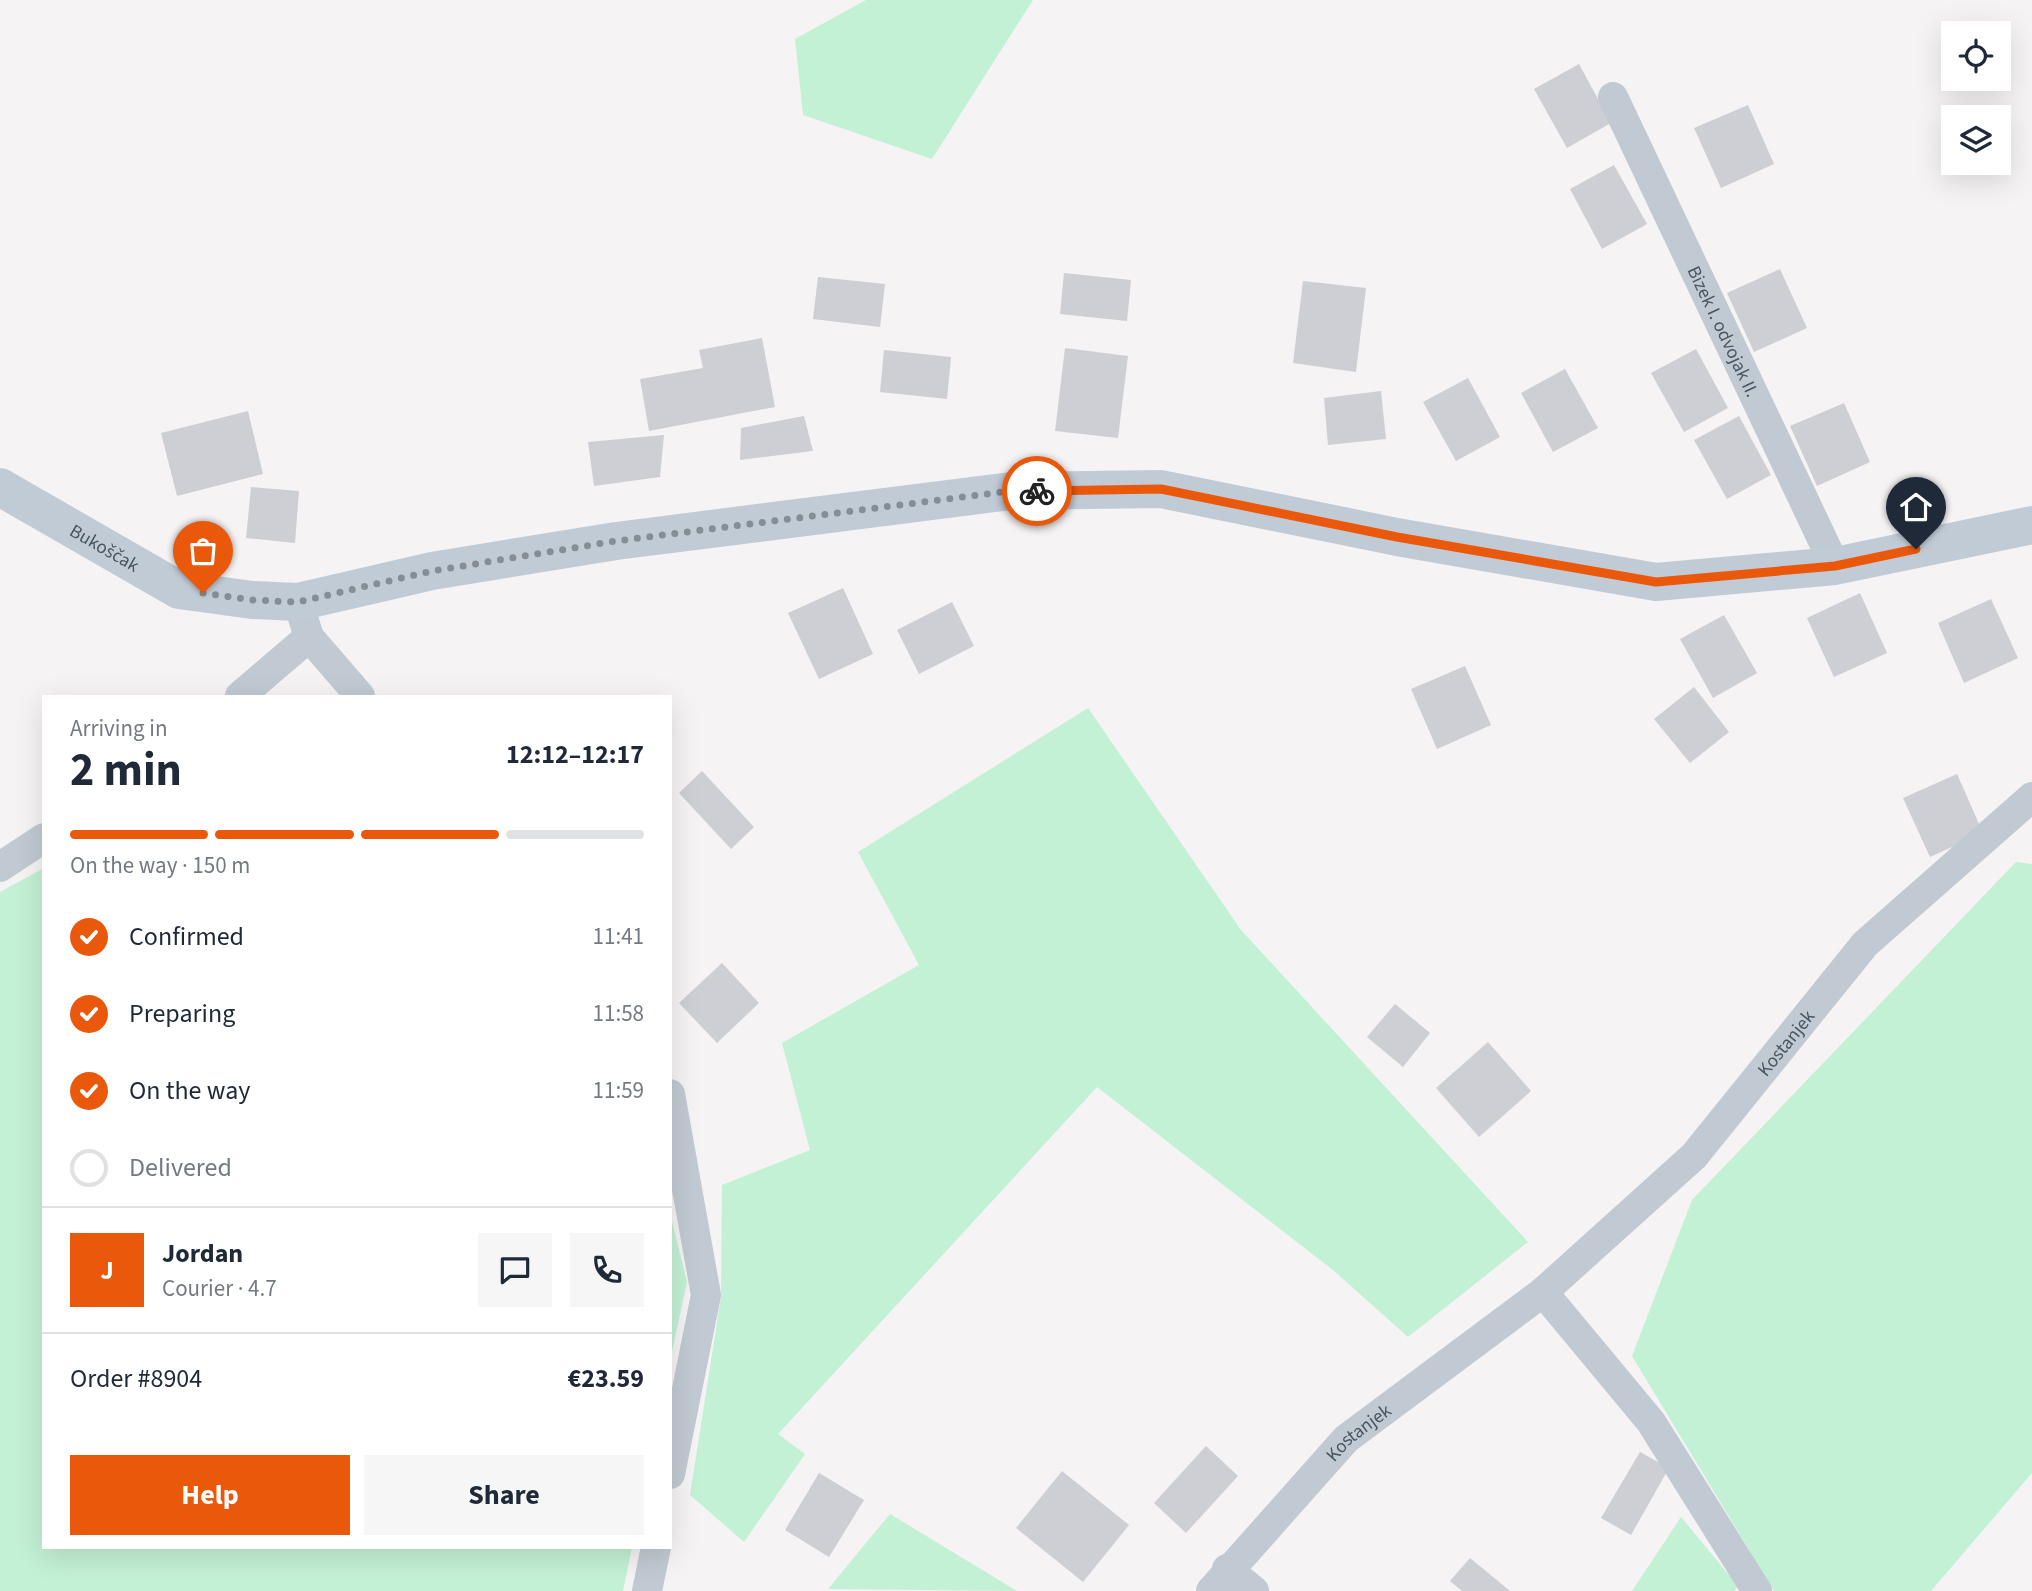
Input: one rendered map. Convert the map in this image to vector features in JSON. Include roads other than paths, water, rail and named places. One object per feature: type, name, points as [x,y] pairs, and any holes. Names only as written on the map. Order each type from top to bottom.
[{"type":"street","name":"Bizek I. odvojak II.","points":[[1614,97],[1835,566]]},
{"type":"street","name":"Bukoščak","points":[[0,487],[179,590],[252,600],[304,619],[432,571],[616,541],[1010,491],[1161,489],[1397,537],[1656,582],[1835,566],[2032,525]]},
{"type":"street","points":[[241,695],[304,619],[358,695]]},
{"type":"street","name":"Kostanjek","points":[[1254,1591],[1219,1580],[1346,1439],[1543,1292],[1694,1156],[1866,944],[2032,797]]},
{"type":"street","points":[[0,867],[42,839]]},
{"type":"street","points":[[672,1105],[706,1295],[672,1464]]},
{"type":"street","points":[[1543,1292],[1651,1422],[1757,1591]]},
{"type":"street","points":[[647,1591],[656,1549]]}]
